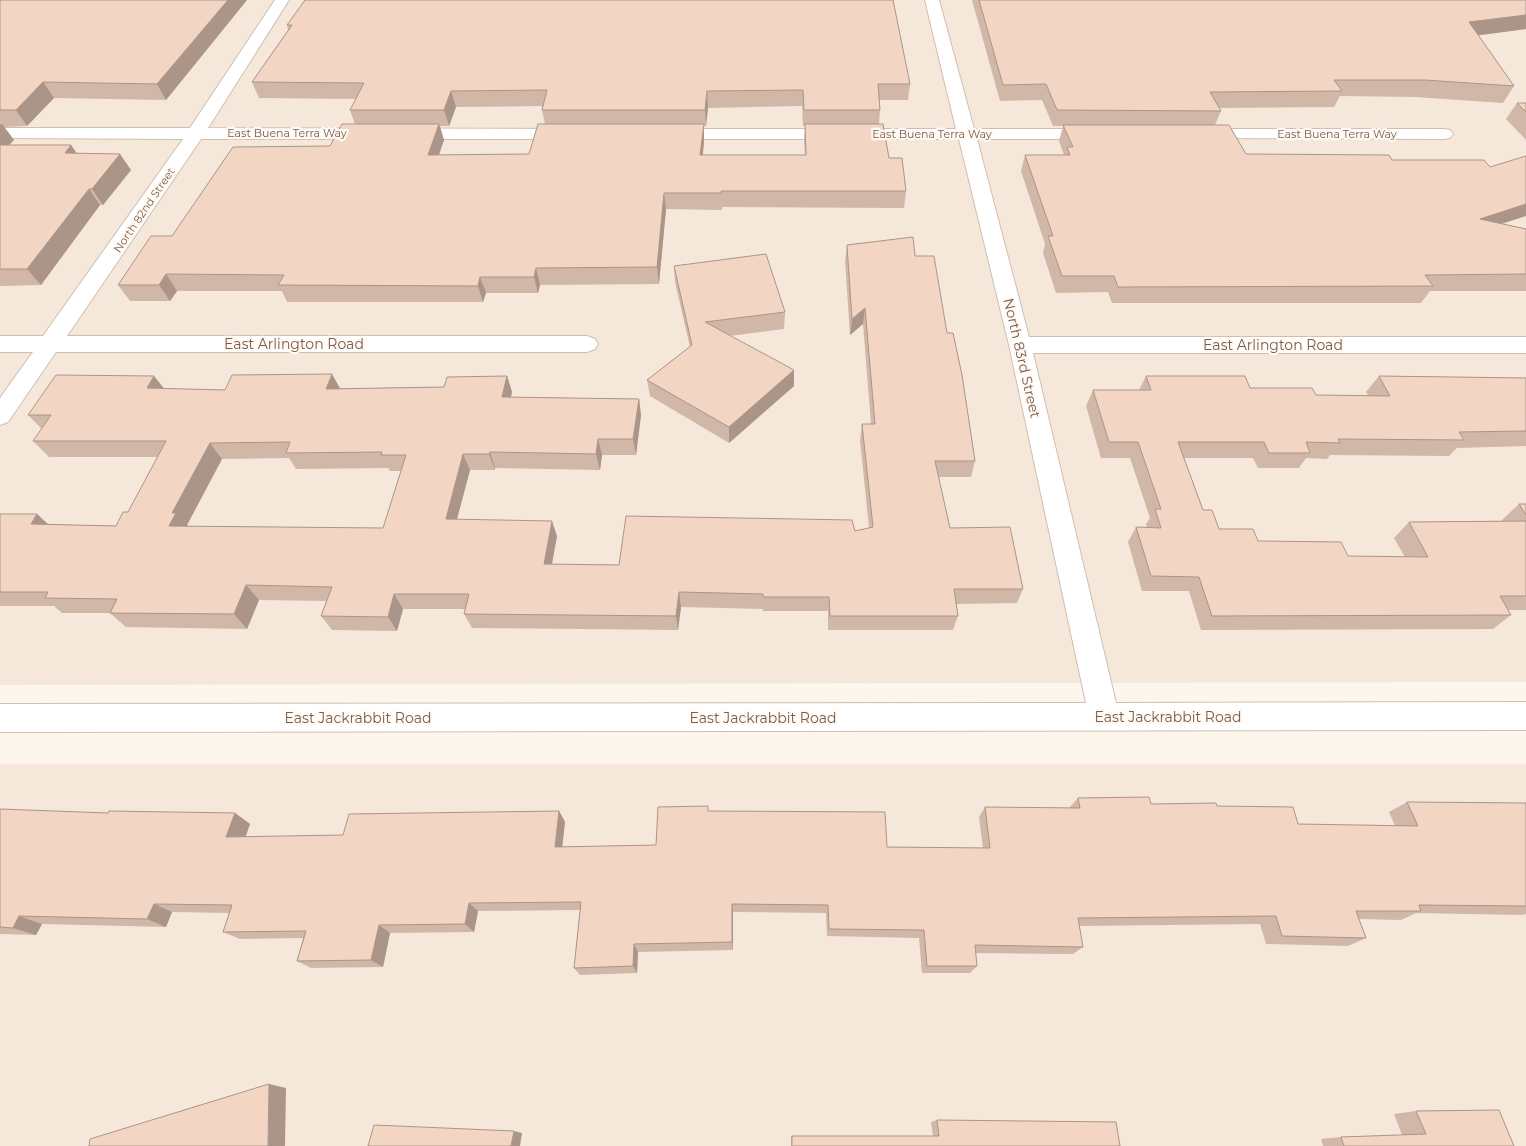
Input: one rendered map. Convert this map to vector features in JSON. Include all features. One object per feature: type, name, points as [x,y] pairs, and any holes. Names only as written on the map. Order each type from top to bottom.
[{"type":"street","name":"North 82nd Street","points":[[0,416],[196,133],[282,0]]},
{"type":"street","name":"North 83rd Street","points":[[932,0],[1020,345],[1104,717]]},
{"type":"street","name":"East Buena Terra Way","points":[[0,133],[590,134]]},
{"type":"street","name":"East Buena Terra Way","points":[[650,134],[1110,134]]},
{"type":"street","name":"East Buena Terra Way","points":[[1179,134],[1444,134]]},
{"type":"street","name":"East Arlington Road","points":[[0,344],[587,344]]},
{"type":"street","name":"East Arlington Road","points":[[1020,345],[1526,345]]},
{"type":"street","name":"East Jackrabbit Road","points":[[0,718],[1526,716]]},
{"type":"shaded area","points":[[0,0],[1526,0],[1526,682],[0,685]]},
{"type":"shaded area","points":[[0,764],[1526,764],[1526,1146],[0,1146]]},
{"type":"building","points":[[0,0],[228,0],[157,84],[43,82],[16,110],[0,110]]},
{"type":"building","points":[[305,0],[893,0],[910,84],[878,84],[880,110],[804,110],[803,90],[707,91],[705,110],[542,110],[547,90],[451,91],[444,110],[350,110],[364,83],[252,82],[292,25],[287,25]]},
{"type":"building","points":[[979,0],[1526,0],[1526,15],[1469,22],[1514,86],[1425,80],[1334,80],[1342,91],[1210,92],[1221,111],[1057,110],[1046,84],[1003,85]]},
{"type":"building","points":[[1517,103],[1526,103],[1526,112]]},
{"type":"building","points":[[342,124],[439,124],[428,155],[529,154],[538,124],[704,124],[700,155],[806,155],[805,124],[883,124],[889,158],[902,158],[906,191],[721,191],[721,193],[664,193],[657,267],[536,268],[534,277],[480,277],[478,286],[278,285],[284,275],[166,274],[159,285],[118,285],[151,236],[172,236],[233,147],[330,146]]},
{"type":"building","points":[[1063,125],[1229,125],[1246,154],[1389,155],[1392,160],[1484,160],[1490,167],[1526,156],[1526,204],[1480,219],[1526,229],[1526,274],[1425,275],[1433,286],[1118,287],[1114,276],[1062,276],[1048,236],[1053,236],[1025,155],[1070,155],[1067,147],[1073,147]]},
{"type":"building","points":[[0,145],[71,145],[65,153],[120,154],[92,189],[89,189],[27,269],[0,269]]},
{"type":"building","points":[[913,237],[915,256],[934,256],[947,333],[953,333],[962,375],[975,461],[935,461],[950,528],[1010,527],[1023,589],[954,589],[958,616],[830,616],[829,597],[763,597],[763,594],[679,592],[676,616],[464,614],[469,594],[394,594],[388,617],[321,616],[332,587],[246,585],[234,614],[110,613],[117,599],[45,598],[48,592],[0,592],[0,514],[37,514],[31,524],[116,526],[123,512],[128,512],[166,441],[33,441],[51,415],[28,415],[56,375],[154,376],[147,388],[225,390],[232,375],[332,374],[326,389],[444,387],[447,377],[507,376],[502,397],[639,399],[633,439],[598,439],[596,454],[490,452],[489,454],[463,454],[446,519],[552,521],[544,564],[619,565],[626,516],[852,520],[855,531],[873,527],[862,424],[875,424],[865,308],[852,319],[847,245]],"holes":[[[290,442],[286,453],[382,452],[381,455],[406,455],[383,528],[169,526],[176,513],[172,513],[210,443]]]},
{"type":"building","points":[[766,254],[785,312],[705,322],[794,370],[729,427],[647,380],[692,345],[674,266]]},
{"type":"building","points":[[1146,376],[1245,376],[1250,388],[1312,388],[1316,395],[1390,396],[1379,376],[1526,378],[1526,431],[1459,432],[1464,440],[1338,439],[1340,443],[1306,442],[1310,453],[1269,453],[1264,442],[1178,442],[1203,510],[1212,510],[1219,529],[1253,529],[1258,541],[1341,542],[1348,556],[1428,557],[1409,522],[1526,521],[1526,596],[1500,596],[1511,615],[1212,616],[1199,577],[1151,576],[1136,527],[1161,528],[1155,509],[1161,509],[1138,442],[1109,442],[1093,390],[1151,390]]},
{"type":"building","points":[[1519,504],[1526,504],[1526,515]]},
{"type":"building","points":[[1149,797],[1151,804],[1216,803],[1217,806],[1293,807],[1298,824],[1418,826],[1407,802],[1526,803],[1526,906],[1419,905],[1421,911],[1356,911],[1366,938],[1282,936],[1276,916],[1078,918],[1083,947],[975,945],[977,966],[927,966],[924,930],[829,929],[828,905],[732,904],[732,942],[634,944],[633,966],[574,968],[581,902],[469,903],[465,924],[379,925],[371,960],[297,961],[306,931],[223,932],[232,905],[154,904],[147,919],[19,916],[13,928],[0,927],[0,809],[108,813],[109,811],[235,813],[226,837],[343,835],[349,814],[559,811],[555,847],[656,845],[658,807],[708,806],[708,811],[885,812],[887,847],[990,848],[985,807],[1080,808],[1078,798]]},
{"type":"building","points":[[269,1084],[268,1146],[89,1146],[90,1139]]},
{"type":"building","points":[[1499,1110],[1514,1146],[1344,1146],[1341,1137],[1426,1134],[1416,1111]]},
{"type":"building","points":[[937,1120],[1116,1122],[1120,1146],[792,1146],[792,1136],[939,1136]]},
{"type":"building","points":[[374,1125],[514,1131],[511,1146],[368,1146]]}]
